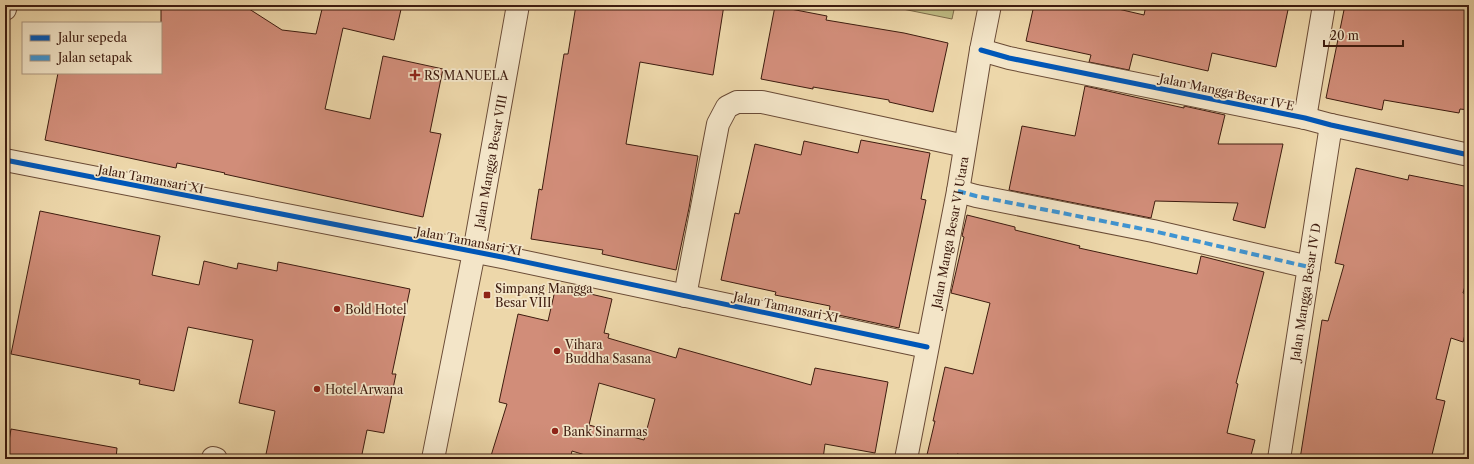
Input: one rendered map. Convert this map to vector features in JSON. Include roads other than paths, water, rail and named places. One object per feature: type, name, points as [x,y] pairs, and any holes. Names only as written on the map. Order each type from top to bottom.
[{"type":"street","points":[[5,10],[6,5]]},
{"type":"street","name":"Jalan Mangga Besar VIII","points":[[433,459],[474,252],[518,5]]},
{"type":"street","name":"Jalan Manga Besar VI Utara","points":[[906,459],[958,191],[981,50],[990,5]]},
{"type":"street","points":[[1305,118],[1324,5]]},
{"type":"street","name":"Jalan Mangga Besar IV E","points":[[981,50],[1010,58],[1305,118],[1469,155]]},
{"type":"street","points":[[685,296],[718,124],[727,107],[738,102],[762,102],[965,146]]},
{"type":"street","name":"Jalan Mangga Besar IV D","points":[[1279,459],[1331,125]]},
{"type":"street","name":"Jalan Tamansari XI","points":[[5,160],[474,252],[927,347]]},
{"type":"street","points":[[958,191],[976,196],[1153,231],[1309,267]]},
{"type":"place","name":"RS MANUELA","points":[[415,75]]},
{"type":"place","name":"Simpang Mangga Besar VIII","points":[[487,295]]},
{"type":"place","name":"Bold Hotel","points":[[337,309]]},
{"type":"place","name":"Vihara Buddha Sasana","points":[[557,351]]},
{"type":"place","name":"Hotel Arwana","points":[[317,389]]},
{"type":"place","name":"Bank Sinarmas","points":[[555,431]]}]
